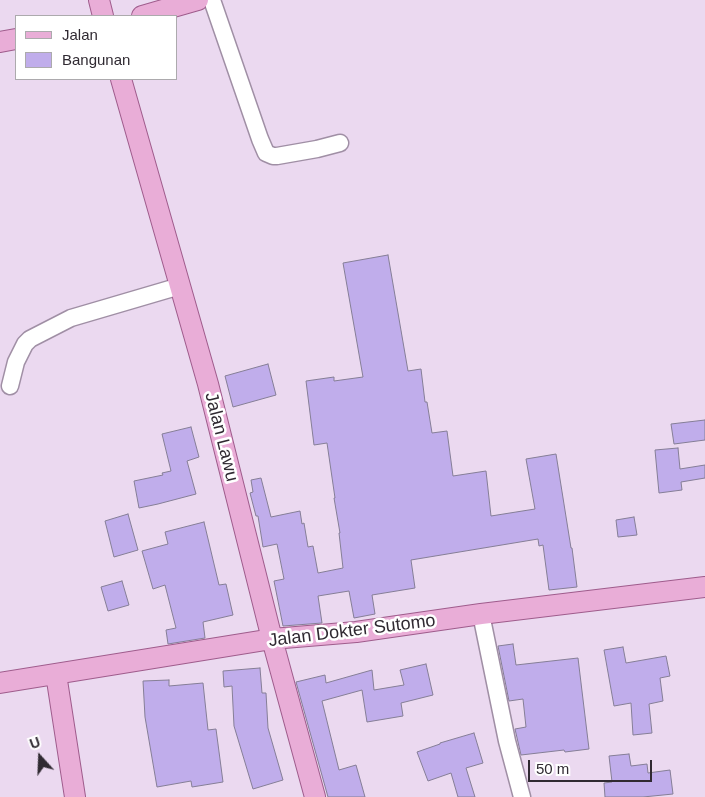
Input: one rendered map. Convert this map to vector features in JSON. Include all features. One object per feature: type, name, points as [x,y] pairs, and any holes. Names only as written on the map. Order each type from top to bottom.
[{"type":"main road","points":[[98,0],[103,15]]},
{"type":"main road","points":[[146,15],[198,0]]},
{"type":"main road","points":[[0,42],[15,40]]},
{"type":"main road","name":"Jalan Lawu","points":[[121,80],[210,393],[314,797]]},
{"type":"main road","name":"Jalan Dokter Sutomo","points":[[2,678],[56,674],[272,639],[323,636],[481,614],[705,587]]},
{"type":"main road","points":[[56,674],[75,797]]},
{"type":"street","points":[[212,0],[266,153],[277,156],[340,143]]},
{"type":"street","points":[[10,386],[16,362],[25,344],[30,339],[72,318],[180,286]]},
{"type":"street","points":[[481,614],[507,741],[522,797]]},
{"type":"building","points":[[388,255],[408,371],[421,369],[425,402],[427,402],[432,433],[447,431],[453,476],[486,471],[491,516],[535,509],[526,459],[556,454],[577,587],[549,590],[543,545],[539,546],[538,539],[411,560],[415,588],[372,595],[375,614],[354,618],[349,591],[318,596],[322,623],[283,626],[274,581],[284,579],[277,544],[263,547],[258,516],[256,516],[250,493],[253,492],[251,480],[261,478],[271,517],[300,511],[308,547],[313,546],[318,573],[343,568],[327,443],[314,445],[306,381],[334,377],[334,381],[363,377],[343,263]]},
{"type":"building","points":[[268,364],[276,395],[233,407],[225,376]]},
{"type":"building","points":[[705,420],[705,440],[674,444],[671,424]]},
{"type":"building","points":[[191,427],[199,457],[187,461],[196,494],[139,508],[134,481],[163,475],[162,473],[171,471],[162,434]]},
{"type":"building","points":[[678,448],[680,469],[705,465],[705,478],[681,482],[682,490],[659,493],[655,450]]},
{"type":"building","points":[[128,514],[138,550],[114,557],[105,521]]},
{"type":"building","points":[[634,517],[637,535],[618,537],[616,520]]},
{"type":"building","points":[[204,522],[219,585],[226,584],[233,615],[203,622],[205,638],[168,644],[166,630],[176,628],[165,585],[153,589],[142,551],[168,544],[165,532]]},
{"type":"building","points":[[122,581],[129,605],[108,611],[101,587]]},
{"type":"building","points":[[513,644],[516,665],[578,658],[589,749],[521,755],[515,729],[526,727],[523,699],[509,701],[498,646]]},
{"type":"building","points":[[623,647],[626,663],[666,656],[670,676],[660,678],[663,701],[649,704],[652,733],[633,735],[631,703],[614,706],[604,650]]},
{"type":"building","points":[[426,664],[433,695],[401,703],[403,716],[367,722],[362,690],[322,701],[339,770],[356,765],[365,797],[328,797],[296,682],[325,675],[326,683],[372,670],[374,690],[404,685],[400,670]]},
{"type":"building","points":[[260,668],[262,693],[266,693],[268,728],[283,780],[253,789],[234,726],[232,686],[224,687],[223,671]]},
{"type":"building","points":[[169,680],[169,686],[203,683],[208,730],[216,729],[223,782],[192,787],[191,781],[157,787],[145,717],[143,681]]},
{"type":"building","points":[[474,733],[483,763],[466,768],[475,797],[458,797],[451,773],[428,781],[417,752]]},
{"type":"building","points":[[629,754],[631,766],[647,764],[648,773],[670,770],[673,794],[643,797],[605,797],[604,783],[612,782],[609,756]]}]
